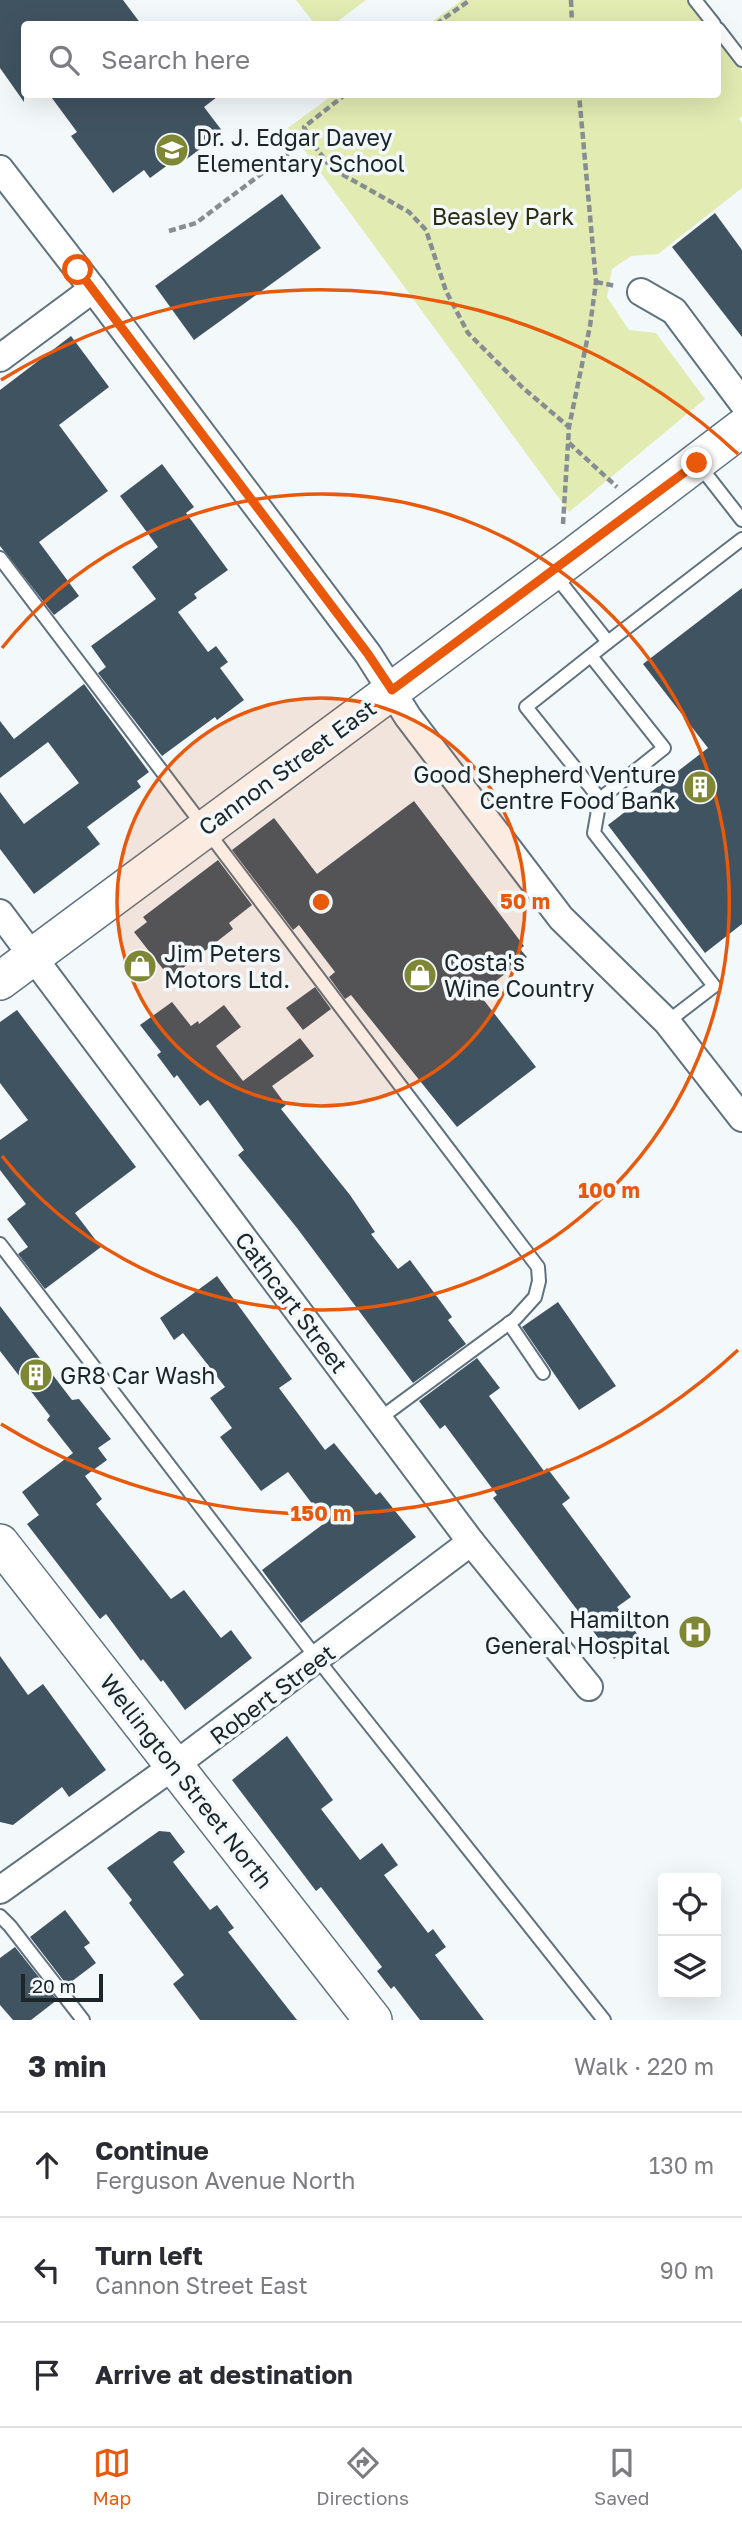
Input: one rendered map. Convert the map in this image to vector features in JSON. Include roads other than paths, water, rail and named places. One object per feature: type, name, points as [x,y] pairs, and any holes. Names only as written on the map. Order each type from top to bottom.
[{"type":"main road","name":"Cannon Street East","points":[[0,981],[742,428]]},
{"type":"main road","name":"Wellington Street North","points":[[0,1543],[373,2020]]},
{"type":"street","points":[[0,169],[368,654],[408,717],[561,918],[667,1022],[742,1118]]},
{"type":"street","points":[[0,358],[93,289]]},
{"type":"street","points":[[641,292],[674,311],[742,402]]},
{"type":"street","name":"Cathcart Street","points":[[0,913],[471,1542],[589,1687]]},
{"type":"street","name":"Robert Street","points":[[0,1890],[318,1660],[471,1542]]},
{"type":"lane","points":[[695,0],[712,21]]},
{"type":"lane","points":[[721,33],[742,60]]},
{"type":"lane","points":[[697,463],[742,520]]},
{"type":"lane","points":[[600,799],[526,707],[742,539]]},
{"type":"lane","points":[[0,558],[538,1266],[539,1281],[535,1297],[509,1323],[379,1419]]},
{"type":"lane","points":[[561,565],[608,642]]},
{"type":"lane","points":[[591,656],[664,748],[600,799],[594,833],[714,986],[667,1022]]},
{"type":"lane","points":[[0,1244],[318,1660],[604,2020]]},
{"type":"lane","points":[[509,1323],[543,1373]]},
{"type":"lane","points":[[0,1916],[83,2020]]},
{"type":"place","name":"Dr. J. Edgar Davey Elementary School","points":[[172,150]]},
{"type":"place","name":"Good Shepherd Venture Centre Food Bank","points":[[700,787]]},
{"type":"place","name":"Jim Peters Motors Ltd.","points":[[140,966]]},
{"type":"place","name":"Costa's Wine Country","points":[[420,975]]},
{"type":"place","name":"GR8 Car Wash","points":[[36,1375]]},
{"type":"place","name":"Hamilton General Hospital","points":[[695,1632]]},
{"type":"park label","name":"Beasley Park","points":[[503,216]]}]
